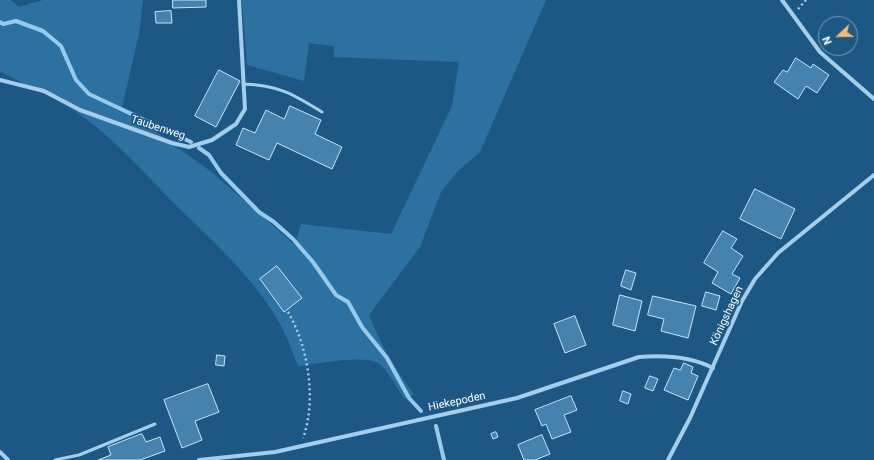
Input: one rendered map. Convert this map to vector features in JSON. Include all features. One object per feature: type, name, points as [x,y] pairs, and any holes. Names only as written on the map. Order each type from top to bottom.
[{"type":"street","name":"Taubenweg","points":[[0,80],[44,91],[80,110],[172,143],[189,147],[212,140],[236,124],[245,109],[239,0]]},
{"type":"street","points":[[782,0],[820,52],[874,100]]},
{"type":"street","name":"Königshagen","points":[[668,460],[690,418],[742,301],[755,279],[778,253],[874,175]]},
{"type":"street","name":"Hiekepoden","points":[[199,460],[275,452],[518,398],[639,357],[660,356],[700,361],[713,368]]},
{"type":"street","points":[[0,452],[8,460]]},
{"type":"lane","points":[[243,84],[263,84],[290,92],[322,112]]},
{"type":"lane","points":[[55,460],[79,455],[155,424]]},
{"type":"path","points":[[288,312],[300,336],[308,371],[310,398],[306,431],[300,446]]},
{"type":"shaded area","points":[[0,0],[11,0],[19,7],[43,0],[143,0],[139,34],[122,107],[141,115],[145,124],[213,173],[295,245],[301,224],[391,234],[452,106],[459,62],[334,57],[334,46],[309,43],[304,81],[247,65],[242,0],[546,0],[480,152],[458,171],[441,192],[420,247],[369,315],[389,356],[414,395],[405,399],[384,368],[380,364],[369,360],[360,359],[298,366],[280,324],[267,303],[243,272],[130,158],[107,136],[82,116],[52,98],[0,71]]},
{"type":"building","points":[[173,0],[206,0],[206,7],[173,8]]},
{"type":"building","points":[[171,11],[172,23],[156,23],[155,12]]},
{"type":"building","points":[[796,58],[811,68],[813,64],[829,75],[817,93],[806,86],[798,99],[774,82],[783,70],[787,72]]},
{"type":"building","points":[[219,70],[240,81],[216,127],[195,116]]},
{"type":"building","points":[[290,106],[321,120],[315,134],[342,147],[332,169],[277,143],[269,160],[236,145],[243,128],[255,133],[266,110],[284,119]]},
{"type":"building","points":[[755,189],[795,209],[781,239],[740,219]]},
{"type":"building","points":[[723,231],[737,239],[731,248],[743,256],[732,274],[740,278],[731,294],[712,283],[718,272],[704,263]]},
{"type":"building","points":[[277,266],[302,298],[284,312],[260,279]]},
{"type":"building","points":[[626,270],[636,273],[631,290],[621,286]]},
{"type":"building","points":[[706,292],[720,296],[716,310],[702,306]]},
{"type":"building","points":[[620,295],[642,301],[635,331],[613,325]]},
{"type":"building","points":[[653,296],[696,306],[688,338],[661,331],[664,319],[648,315]]},
{"type":"building","points":[[575,316],[586,345],[565,353],[554,324]]},
{"type":"building","points":[[217,355],[225,356],[224,366],[216,365]]},
{"type":"building","points":[[684,363],[693,367],[691,373],[698,376],[688,400],[664,390],[674,368],[680,370]]},
{"type":"building","points":[[650,376],[658,379],[653,391],[645,388]]},
{"type":"building","points":[[208,384],[219,412],[195,421],[202,440],[182,448],[164,400]]},
{"type":"building","points":[[623,391],[631,394],[628,404],[620,401]]},
{"type":"building","points":[[571,396],[577,410],[564,415],[571,432],[552,439],[546,424],[542,426],[535,410]]},
{"type":"building","points":[[496,432],[498,437],[493,439],[491,434]]},
{"type":"building","points":[[142,434],[146,442],[160,437],[165,451],[140,460],[98,460],[111,455],[108,447]]},
{"type":"building","points":[[542,435],[550,454],[535,460],[524,460],[518,445]]},
{"type":"waterway","points":[[0,22],[3,24],[16,21],[43,31],[61,46],[76,80],[89,94],[191,142]]},
{"type":"waterway","points":[[199,148],[209,155],[221,173],[259,212],[274,222],[293,239],[313,262],[336,295],[348,302],[362,327],[387,358],[409,398],[421,411]]},
{"type":"waterway","points":[[436,426],[444,460]]}]
